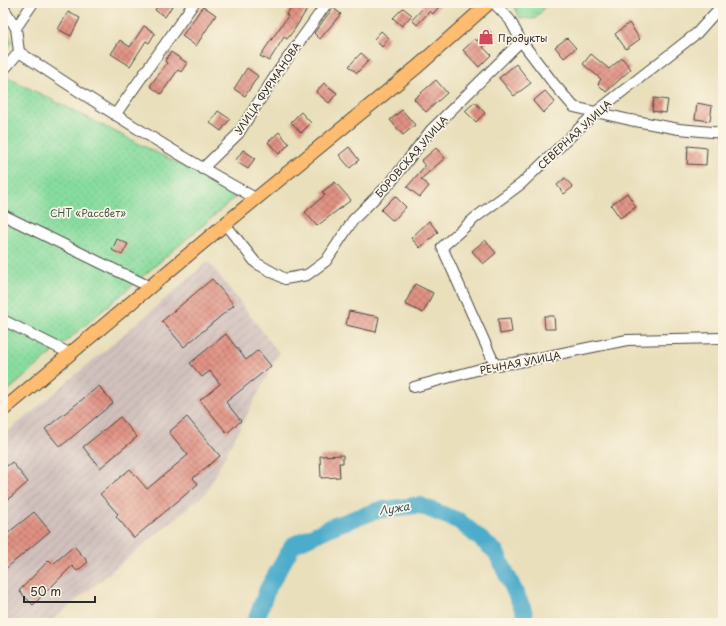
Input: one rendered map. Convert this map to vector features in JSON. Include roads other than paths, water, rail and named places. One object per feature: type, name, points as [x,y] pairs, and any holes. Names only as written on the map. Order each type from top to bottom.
[{"type":"main road","points":[[3,410],[225,224],[417,67],[489,3]]},
{"type":"street","points":[[16,28],[33,3]]},
{"type":"street","points":[[115,115],[194,3]]},
{"type":"street","name":"УЛИЦА ФУРМАНОВА","points":[[202,169],[238,134],[277,73],[327,3]]},
{"type":"street","points":[[494,3],[510,20],[521,41],[574,107],[630,120],[679,129],[723,133]]},
{"type":"street","name":"СЕВЕРНАЯ УЛИЦА","points":[[495,365],[442,247],[476,217],[521,184],[596,112],[697,33],[723,4]]},
{"type":"street","points":[[3,7],[16,28],[19,52],[3,71]]},
{"type":"street","name":"БОРОВСКАЯ УЛИЦА","points":[[225,224],[256,263],[284,279],[307,276],[326,261],[353,220],[391,182],[431,130],[521,41]]},
{"type":"street","points":[[19,52],[115,115],[202,169],[257,199]]},
{"type":"street","points":[[3,215],[150,287]]},
{"type":"street","points":[[3,320],[71,354]]},
{"type":"street","name":"РЕЧНАЯ УЛИЦА","points":[[414,387],[495,365],[514,363],[627,340],[723,338]]},
{"type":"waterway","name":"Лужа","points":[[255,623],[267,590],[293,545],[336,525],[379,510],[419,505],[459,521],[496,552],[523,609],[527,623]]},
{"type":"place","name":"Продукты","points":[[486,37]]},
{"type":"park label","name":"СНТ «Рассвет»","points":[[88,212]]}]
